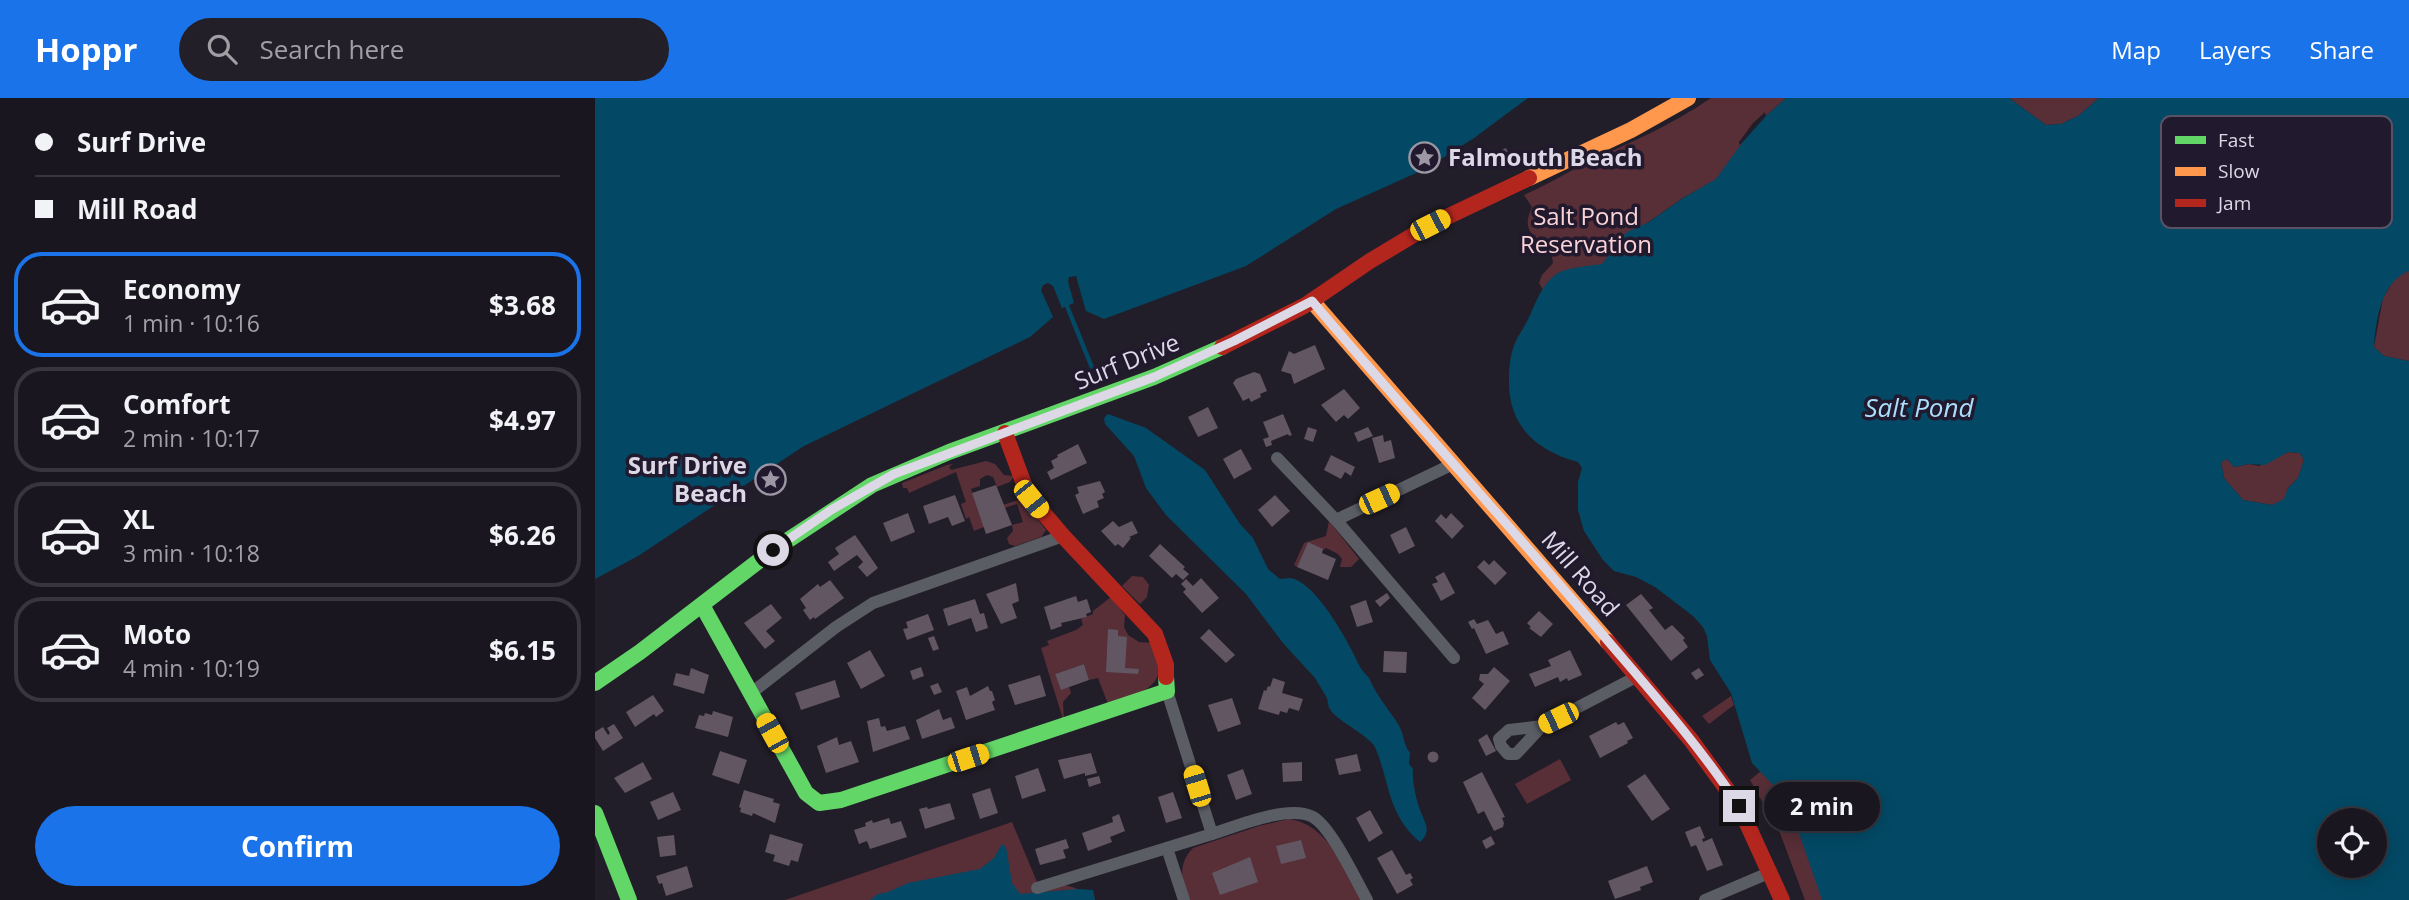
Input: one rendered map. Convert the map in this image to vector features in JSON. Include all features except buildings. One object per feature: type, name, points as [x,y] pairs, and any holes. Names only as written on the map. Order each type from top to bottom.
[{"type":"street","name":"Surf Drive","points":[[595,683],[702,606],[780,544],[863,490],[917,464],[1164,373],[1257,331],[1312,301],[1370,261],[1430,225],[1639,126],[1688,98]]},
{"type":"street","name":"Mill Road","points":[[1312,301],[1637,676],[1724,782],[1739,806],[1782,900]]},
{"type":"street","points":[[1005,433],[1026,491],[1063,536],[1150,626],[1164,654],[1167,691],[1212,834]]},
{"type":"street","points":[[1277,458],[1336,520],[1454,658]]},
{"type":"street","points":[[1336,520],[1453,464]]},
{"type":"street","points":[[750,694],[848,618],[873,603],[1063,536]]},
{"type":"street","points":[[702,606],[806,793],[814,801],[823,804],[1167,691]]},
{"type":"street","points":[[1542,726],[1637,676]]},
{"type":"street","points":[[595,813],[629,900]]},
{"type":"street","points":[[1037,888],[1283,813],[1296,813],[1312,816],[1328,832],[1367,900]]},
{"type":"street","points":[[1167,848],[1184,900]]},
{"type":"street","points":[[1705,900],[1771,872]]},
{"type":"green space","name":"Salt Pond Reservation","points":[[1711,98],[1786,98],[1766,116],[1765,112],[1753,123],[1739,142],[1739,145],[1742,143],[1722,176],[1647,223],[1603,270],[1552,278],[1543,290],[1539,283],[1542,275],[1553,263],[1551,254],[1528,226],[1532,207],[1524,195],[1664,126]]},
{"type":"green space","points":[[2009,98],[2099,98],[2078,116],[2061,124],[2046,125]]},
{"type":"green space","points":[[2409,266],[2409,361],[2384,356],[2374,347],[2383,298],[2396,276]]},
{"type":"green space","points":[[2288,452],[2300,453],[2304,460],[2298,478],[2288,488],[2285,499],[2272,505],[2243,500],[2224,478],[2221,462],[2227,459],[2234,467],[2249,464],[2259,466]]},
{"type":"green space","points":[[986,461],[995,464],[1004,475],[1014,476],[1010,482],[997,487],[993,477],[987,475],[980,479],[980,486],[971,489],[984,527],[974,531],[961,504],[966,502],[956,472],[909,493],[907,488],[903,488],[902,483],[947,465],[953,464],[949,467],[951,470]]},
{"type":"green space","points":[[1021,499],[1046,530],[1041,537],[1015,546],[1009,544],[1007,538],[1013,531],[1012,525],[1023,522],[1017,504],[1004,508],[1003,505]]},
{"type":"green space","points":[[1329,521],[1359,559],[1351,567],[1340,567],[1342,559],[1338,554],[1308,542],[1297,567],[1294,565],[1304,543],[1326,536]]},
{"type":"green space","points":[[1132,576],[1143,577],[1149,585],[1147,597],[1140,604],[1122,586]]},
{"type":"green space","points":[[1111,597],[1125,615],[1124,627],[1128,635],[1139,642],[1153,643],[1159,666],[1158,675],[1154,682],[1141,692],[1108,704],[1098,678],[1089,680],[1084,664],[1055,674],[1061,689],[1069,687],[1071,693],[1063,702],[1064,719],[1061,720],[1041,648],[1049,645],[1047,641],[1083,625],[1081,619],[1093,614],[1093,611]]},
{"type":"green space","points":[[1731,696],[1734,705],[1709,724],[1702,716]]},
{"type":"green space","points":[[1560,759],[1571,780],[1527,804],[1515,784]]},
{"type":"green space","points":[[1767,766],[1832,900],[1805,900],[1780,833],[1750,780]]},
{"type":"green space","points":[[1289,819],[1314,829],[1324,839],[1341,862],[1361,900],[1187,900],[1182,879],[1183,866],[1193,848]]},
{"type":"green space","points":[[1012,822],[1037,882],[1075,888],[1092,900],[785,900]]},
{"type":"water","points":[[595,98],[1528,98],[1474,138],[1425,169],[1336,209],[1246,266],[1104,319],[1086,311],[1076,276],[1069,277],[1068,282],[1074,303],[1062,308],[1053,286],[1048,283],[1043,285],[1041,290],[1053,317],[1030,337],[804,446],[638,556],[595,579]]},
{"type":"water","name":"Salt Pond","points":[[1786,98],[2009,98],[2046,125],[2061,124],[2078,116],[2099,98],[2409,98],[2409,271],[2400,276],[2386,292],[2376,325],[2374,347],[2384,356],[2409,361],[2409,900],[1822,900],[1800,836],[1776,788],[1752,763],[1731,693],[1710,660],[1703,627],[1655,587],[1636,577],[1614,571],[1603,560],[1584,531],[1578,510],[1578,482],[1582,468],[1578,462],[1550,451],[1528,434],[1514,411],[1510,396],[1509,371],[1513,348],[1545,285],[1565,270],[1602,264],[1627,232],[1649,222],[1716,179],[1742,143]],"holes":[[[2288,452],[2300,453],[2304,460],[2298,478],[2288,488],[2284,499],[2272,505],[2243,500],[2224,478],[2221,462],[2227,459],[2234,467],[2265,465]]]},
{"type":"water","points":[[1108,414],[1146,428],[1205,470],[1240,524],[1253,538],[1268,569],[1280,579],[1290,578],[1300,582],[1331,615],[1360,667],[1398,724],[1410,753],[1409,764],[1413,769],[1416,795],[1426,827],[1426,834],[1420,842],[1409,831],[1395,809],[1375,747],[1333,713],[1315,678],[1283,643],[1246,594],[1166,515],[1146,488],[1134,456],[1105,424],[1104,418]]},
{"type":"water","points":[[1002,844],[1006,847],[1012,883],[1020,894],[1093,890],[1095,900],[870,900],[878,894],[908,883],[980,869],[994,858]]},
{"type":"waterway","points":[[1067,306],[1095,375]]},
{"type":"traffic: fast","points":[[595,683],[640,652],[773,550],[872,485],[949,452],[1154,377],[1222,347]]},
{"type":"traffic: fast","points":[[702,605],[806,793],[819,803],[841,800],[1167,691],[1166,677]]},
{"type":"traffic: fast","points":[[595,813],[629,900]]},
{"type":"traffic: slow","points":[[1529,178],[1631,130],[1688,98]]},
{"type":"traffic: slow","points":[[1312,301],[1608,642]]},
{"type":"traffic: jam","points":[[1222,347],[1304,306],[1370,261],[1430,225],[1529,178]]},
{"type":"traffic: jam","points":[[1005,433],[1028,495],[1155,634],[1166,665],[1166,677]]},
{"type":"traffic: jam","points":[[1608,642],[1691,740],[1739,806],[1782,900]]},
{"type":"place","name":"Falmouth Beach","points":[[1425,158]]},
{"type":"place","name":"Surf Drive Beach","points":[[770,480]]},
{"type":"route","points":[[773,550],[831,510],[894,474],[1154,377],[1234,341],[1312,301],[1678,723],[1739,806]]}]
